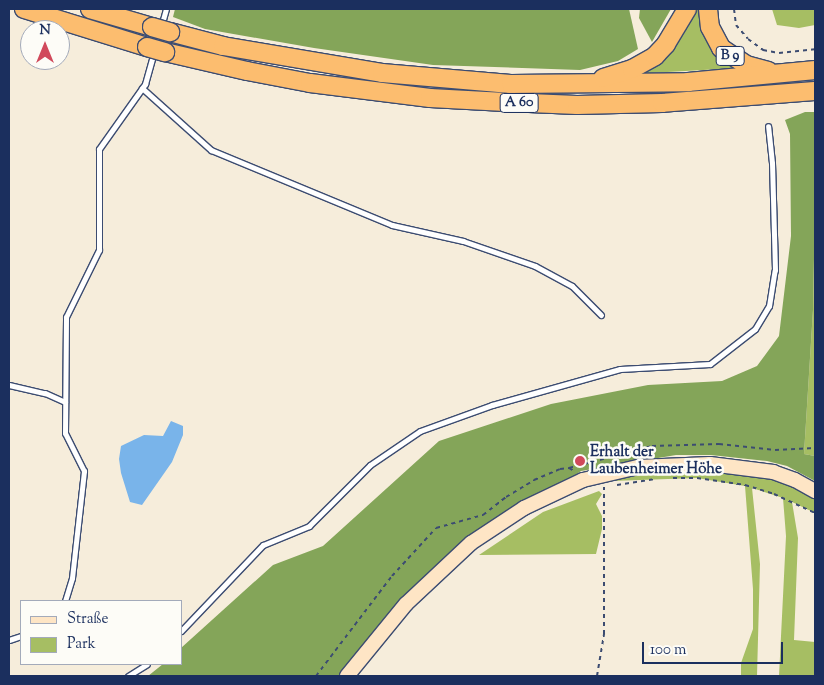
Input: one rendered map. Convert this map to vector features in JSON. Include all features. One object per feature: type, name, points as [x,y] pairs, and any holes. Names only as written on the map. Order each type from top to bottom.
[{"type":"highway","name":"A 60","points":[[24,9],[147,47],[246,71],[310,83],[440,98],[587,105],[662,103],[815,91]]},
{"type":"highway","name":"A 60","points":[[90,9],[232,48],[382,73],[511,84],[572,85],[688,82],[815,70]]},
{"type":"highway","name":"A 60","points":[[572,85],[620,74],[648,61],[666,44],[687,9]]},
{"type":"highway","name":"B 9","points":[[708,9],[712,33],[725,53],[746,65],[781,74]]},
{"type":"highway","points":[[793,94],[815,97]]},
{"type":"street","points":[[347,676],[406,604],[472,543],[524,508],[582,480],[638,468],[710,464],[772,472],[795,480],[815,491]]},
{"type":"lane","points":[[65,600],[72,578],[84,471],[65,433],[66,317],[99,250],[99,149],[142,88],[166,9]]},
{"type":"lane","points":[[142,88],[211,150],[392,225],[463,241],[535,266],[572,286],[601,315]]},
{"type":"lane","points":[[182,629],[263,545],[309,526],[370,465],[420,430],[492,405],[620,369],[710,364],[755,329],[769,306],[775,270],[772,164],[768,126]]},
{"type":"lane","points":[[9,385],[45,393],[65,402]]},
{"type":"lane","points":[[128,676],[145,665]]},
{"type":"path","points":[[734,9],[736,25],[748,39],[763,50],[779,53],[815,49]]},
{"type":"path","points":[[316,676],[392,576],[436,528],[483,515],[506,497],[534,480],[560,468],[570,468],[652,446],[719,444],[775,450],[815,448]]},
{"type":"path","points":[[570,468],[577,473]]},
{"type":"path","points":[[597,676],[604,634],[604,488],[660,478]]},
{"type":"path","points":[[669,478],[732,483],[774,494],[815,512]]},
{"type":"green space","points":[[175,9],[629,9],[638,49],[618,61],[580,70],[433,65],[314,48],[205,29],[173,17]]},
{"type":"green space","points":[[640,9],[671,9],[652,42],[639,18]]},
{"type":"green space","points":[[692,9],[703,9],[739,68],[632,74]]},
{"type":"green space","points":[[772,9],[815,9],[815,25],[799,28],[777,25]]},
{"type":"green space","points":[[805,112],[815,112],[813,310],[804,454],[815,456],[815,481],[787,466],[767,461],[711,455],[676,455],[581,471],[409,594],[340,676],[148,676],[162,665],[182,665],[182,647],[273,565],[323,546],[439,441],[551,404],[648,385],[722,381],[757,366],[779,336],[791,236],[790,134],[785,120]]},
{"type":"green space","points":[[815,208],[815,456],[804,454],[813,310]]},
{"type":"green space","points":[[691,468],[764,475],[792,485],[815,499],[815,513],[792,502],[798,538],[794,640],[815,642],[815,676],[779,676],[786,536],[783,498],[752,488],[760,564],[757,676],[741,676],[741,663],[753,629],[753,589],[745,486],[697,478],[611,481],[655,471]]},
{"type":"green space","points":[[599,491],[602,494],[596,504],[602,516],[602,529],[596,554],[479,555],[543,512]]},
{"type":"water","points":[[171,421],[183,426],[183,435],[172,462],[142,505],[130,502],[121,473],[119,459],[121,446],[144,435],[163,436]]},
{"type":"place","name":"Erhalt der Laubenheimer Höhe","points":[[580,461]]}]
